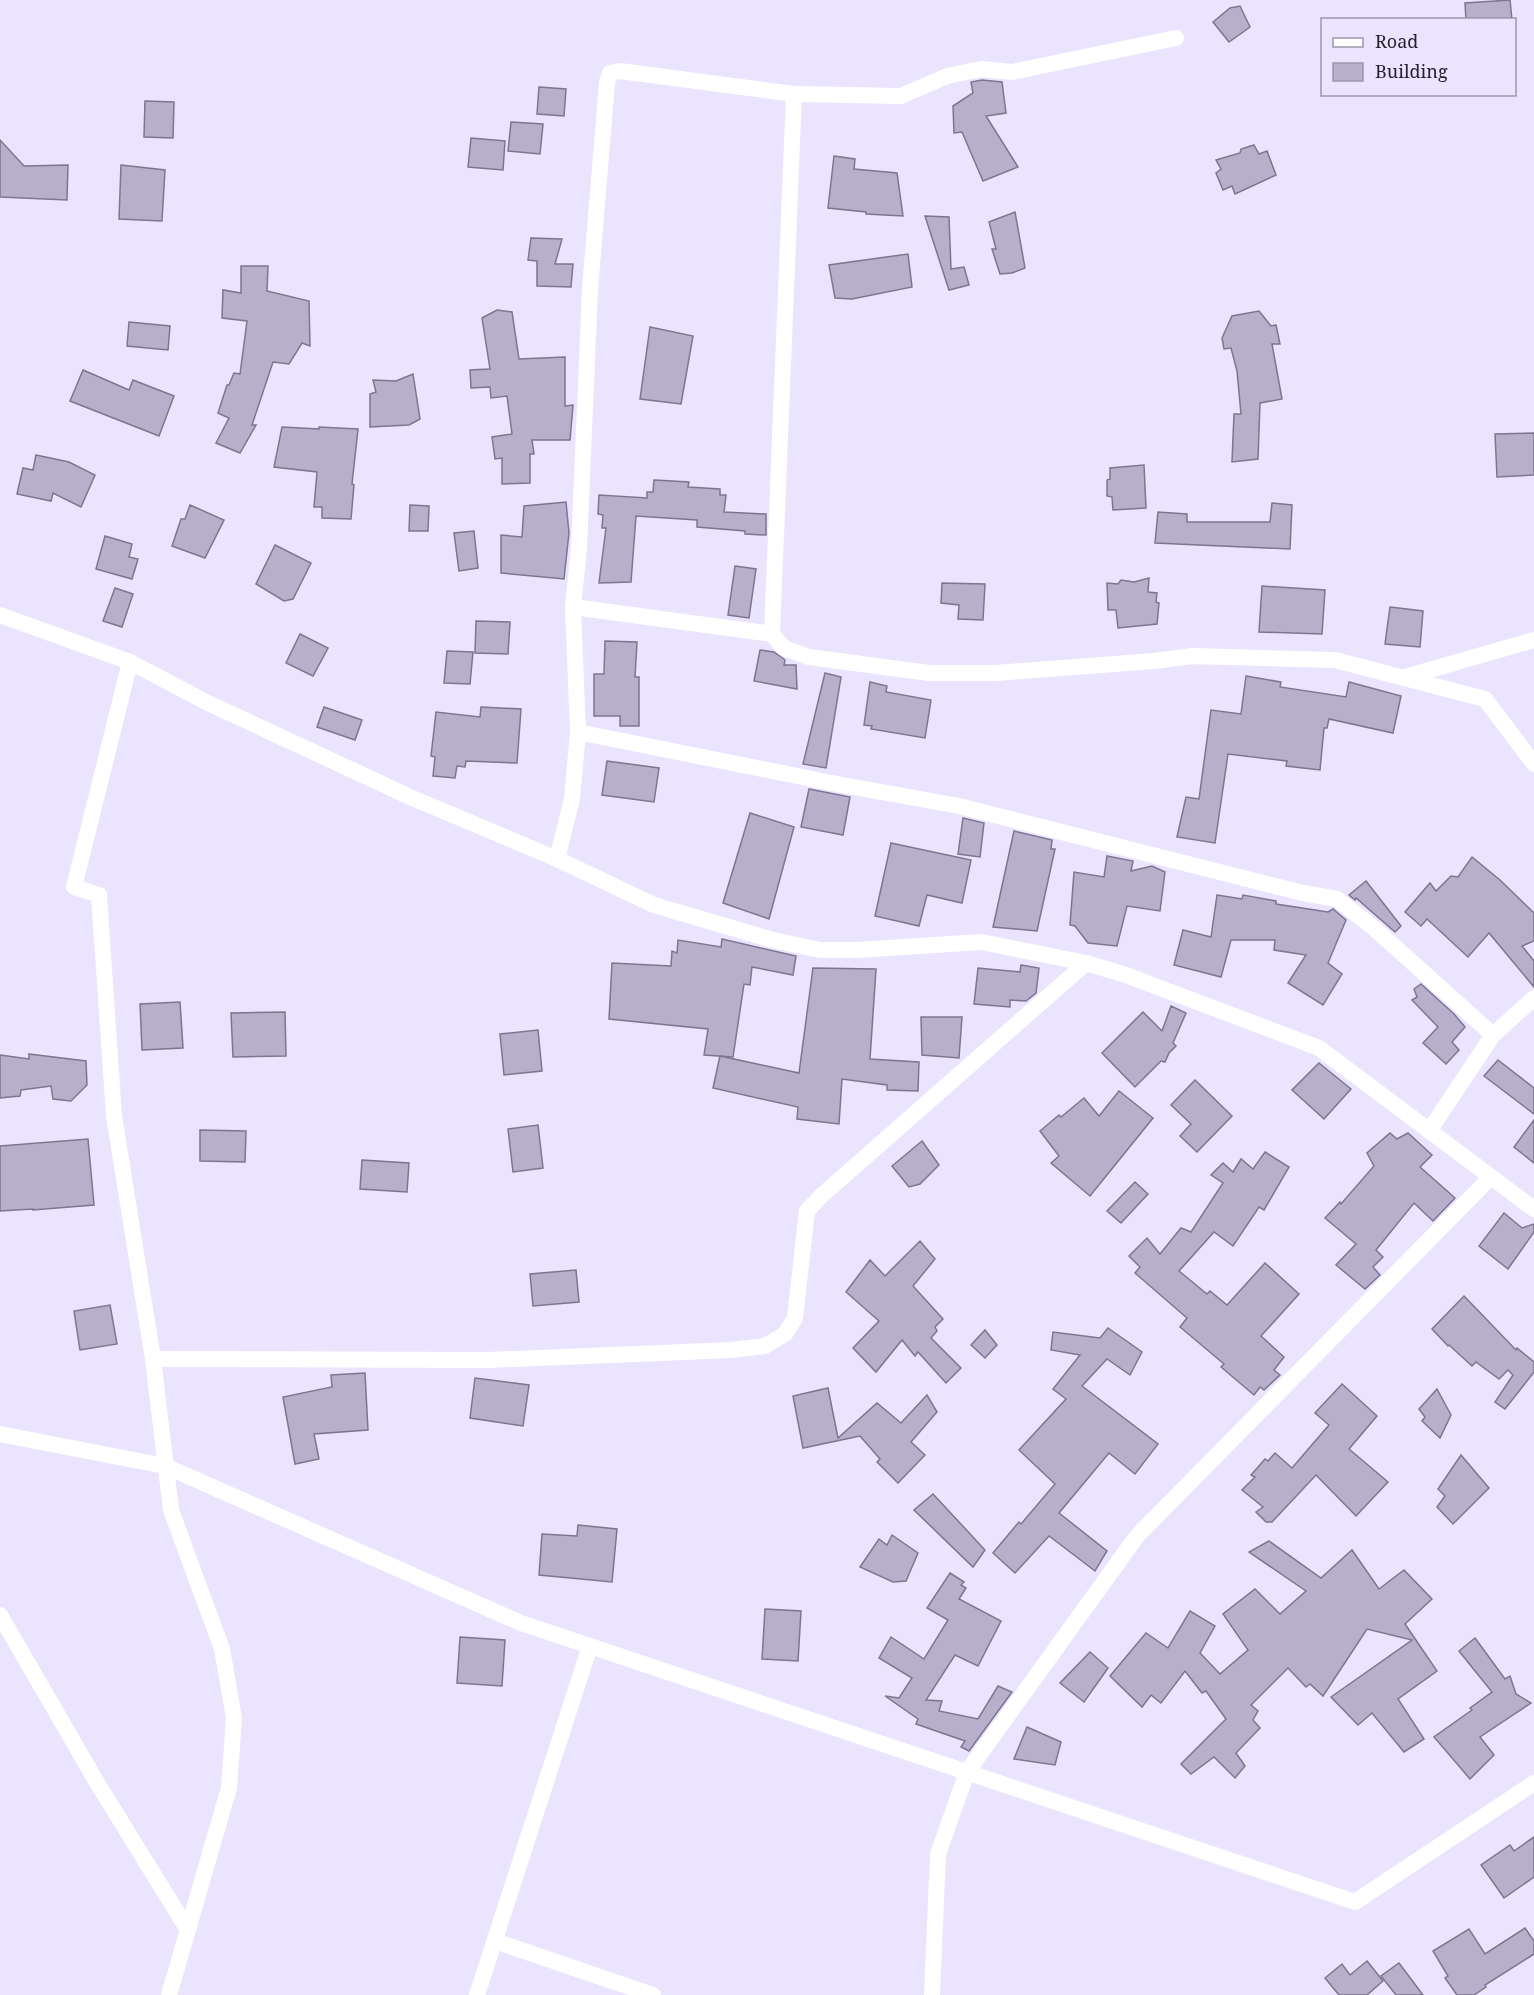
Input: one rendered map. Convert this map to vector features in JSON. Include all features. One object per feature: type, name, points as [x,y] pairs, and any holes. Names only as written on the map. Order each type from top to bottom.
[{"type":"street","points":[[557,859],[572,799],[578,732],[573,607],[579,548],[590,289],[607,83],[610,73],[620,71],[794,94],[901,96],[947,76],[981,69],[1012,72],[1176,38]]},
{"type":"street","points":[[794,94],[772,634],[783,648],[809,657],[929,674],[996,673],[1192,656],[1335,660],[1485,699],[1534,764]]},
{"type":"street","points":[[573,607],[772,634]]},
{"type":"street","points":[[0,615],[130,662],[206,702],[399,792],[557,859],[654,905],[773,940],[820,950],[857,950],[981,942],[1086,963],[1126,975],[1319,1048],[1534,1209]]},
{"type":"street","points":[[1404,678],[1534,640]]},
{"type":"street","points":[[130,662],[74,887],[99,895],[114,1116],[153,1359],[171,1510],[222,1649],[234,1718],[229,1788],[169,1995]]},
{"type":"street","points":[[578,732],[959,806],[1303,893],[1337,899],[1376,929],[1493,1035]]},
{"type":"street","points":[[153,1359],[488,1360],[732,1350],[765,1346],[785,1334],[795,1318],[807,1211],[821,1196],[1086,963]]},
{"type":"street","points":[[1429,1131],[1493,1035],[1534,998]]},
{"type":"street","points":[[932,1995],[938,1854],[968,1772],[1137,1536],[1490,1178]]},
{"type":"street","points":[[0,1434],[165,1466],[521,1623],[1355,1902],[1534,1784]]},
{"type":"street","points":[[0,1615],[96,1781],[188,1930]]},
{"type":"street","points":[[477,1995],[590,1646]]},
{"type":"street","points":[[495,1941],[653,1995]]},
{"type":"building","points":[[1510,0],[1512,18],[1466,18],[1465,3]]},
{"type":"building","points":[[1240,6],[1250,27],[1229,42],[1213,22],[1230,8]]},
{"type":"building","points":[[982,80],[1002,82],[1006,113],[986,116],[1018,167],[983,181],[962,132],[954,133],[953,106],[973,93],[971,82]]},
{"type":"building","points":[[539,87],[566,89],[564,116],[537,114]]},
{"type":"building","points":[[145,101],[174,102],[173,138],[144,137]]},
{"type":"building","points":[[511,122],[543,124],[540,154],[508,151]]},
{"type":"building","points":[[471,138],[505,141],[503,170],[468,167]]},
{"type":"building","points":[[0,140],[24,166],[68,165],[67,200],[0,197]]},
{"type":"building","points":[[1254,145],[1259,154],[1267,151],[1276,175],[1235,194],[1232,186],[1223,190],[1216,173],[1221,169],[1216,160],[1240,153],[1241,149]]},
{"type":"building","points":[[834,156],[855,159],[854,169],[897,173],[903,216],[866,214],[866,212],[828,208]]},
{"type":"building","points":[[121,165],[165,170],[162,221],[119,219]]},
{"type":"building","points":[[1015,212],[1025,268],[1012,273],[1000,274],[992,249],[996,249],[989,222]]},
{"type":"building","points":[[925,216],[949,217],[951,269],[964,267],[969,285],[949,290]]},
{"type":"building","points":[[531,238],[562,239],[555,264],[573,264],[571,287],[537,286],[537,261],[528,260]]},
{"type":"building","points":[[908,254],[912,287],[852,299],[835,298],[829,265]]},
{"type":"building","points":[[241,266],[268,266],[267,291],[309,301],[310,346],[302,343],[289,364],[273,362],[252,425],[256,425],[240,453],[216,443],[229,418],[218,413],[227,385],[234,373],[240,374],[247,321],[222,318],[223,290],[241,293]]},
{"type":"building","points":[[497,310],[512,312],[519,359],[565,357],[565,406],[573,405],[570,440],[532,440],[534,454],[530,454],[530,483],[502,484],[502,458],[495,459],[492,437],[512,434],[507,396],[491,398],[490,387],[471,388],[470,370],[490,369],[482,318]]},
{"type":"building","points":[[1259,311],[1271,326],[1276,325],[1280,344],[1272,344],[1282,399],[1260,403],[1258,459],[1232,462],[1234,414],[1241,414],[1237,371],[1231,348],[1224,349],[1222,338],[1232,316]]},
{"type":"building","points":[[129,322],[170,326],[168,350],[127,346]]},
{"type":"building","points":[[650,327],[693,336],[681,404],[640,399]]},
{"type":"building","points":[[83,370],[129,390],[133,380],[174,396],[159,436],[70,401]]},
{"type":"building","points":[[413,374],[420,419],[409,425],[370,427],[370,394],[376,392],[373,380],[396,381]]},
{"type":"building","points":[[282,427],[358,429],[351,519],[322,518],[322,507],[314,507],[317,472],[274,467]]},
{"type":"building","points":[[1534,433],[1534,475],[1497,477],[1495,434]]},
{"type":"building","points":[[36,455],[69,462],[95,475],[81,507],[53,493],[51,501],[17,494],[23,468],[33,470]]},
{"type":"building","points":[[1144,465],[1146,508],[1113,510],[1112,497],[1107,496],[1110,468]]},
{"type":"building","points":[[654,480],[689,482],[688,487],[720,489],[720,495],[726,495],[724,512],[766,514],[766,535],[697,527],[697,520],[636,516],[631,582],[599,583],[606,528],[602,528],[603,515],[598,514],[599,495],[647,498],[647,492],[653,492]]},
{"type":"building","points":[[566,502],[569,533],[564,579],[501,573],[501,535],[522,537],[524,506]]},
{"type":"building","points":[[1272,503],[1292,505],[1290,549],[1155,543],[1158,512],[1187,514],[1187,522],[1270,522]]},
{"type":"building","points":[[190,505],[224,520],[205,558],[172,546],[181,519],[185,519]]},
{"type":"building","points":[[410,505],[429,506],[428,531],[409,531]]},
{"type":"building","points":[[474,531],[478,568],[459,571],[454,533]]},
{"type":"building","points":[[105,536],[132,544],[129,557],[138,559],[132,579],[96,569]]},
{"type":"building","points":[[275,545],[311,563],[293,599],[284,601],[256,584]]},
{"type":"building","points":[[735,566],[756,569],[749,618],[728,615]]},
{"type":"building","points":[[1149,578],[1148,592],[1157,593],[1156,602],[1159,603],[1157,624],[1118,628],[1116,610],[1108,610],[1107,583],[1118,584],[1121,580],[1134,582]]},
{"type":"building","points":[[942,583],[985,584],[983,620],[958,619],[959,605],[941,603]]},
{"type":"building","points":[[1262,586],[1325,590],[1322,634],[1259,632]]},
{"type":"building","points":[[115,588],[133,594],[122,627],[103,621]]},
{"type":"building","points":[[1390,607],[1423,611],[1420,647],[1385,644]]},
{"type":"building","points":[[476,621],[510,622],[508,654],[475,653]]},
{"type":"building","points":[[300,634],[328,648],[313,676],[286,663]]},
{"type":"building","points":[[605,641],[637,642],[635,677],[639,677],[639,726],[620,726],[620,716],[594,716],[594,674],[604,674]]},
{"type":"building","points":[[760,650],[774,652],[785,660],[784,665],[796,665],[797,689],[754,681]]},
{"type":"building","points":[[447,651],[473,652],[470,684],[444,683]]},
{"type":"building","points":[[825,673],[841,677],[826,768],[803,764]]},
{"type":"building","points":[[1246,676],[1281,682],[1280,687],[1346,697],[1349,682],[1401,696],[1393,733],[1329,719],[1327,728],[1324,728],[1320,770],[1286,766],[1287,761],[1228,754],[1215,843],[1177,837],[1186,797],[1199,799],[1211,710],[1241,714]]},
{"type":"building","points":[[870,682],[887,686],[886,692],[931,700],[925,738],[871,729],[872,726],[864,725]]},
{"type":"building","points":[[324,707],[362,720],[355,740],[317,727]]},
{"type":"building","points":[[481,707],[521,709],[517,763],[466,761],[465,767],[457,766],[455,778],[433,776],[435,757],[431,756],[436,712],[480,717]]},
{"type":"building","points":[[607,761],[659,768],[654,802],[602,795]]},
{"type":"building","points":[[809,789],[850,797],[843,835],[801,827]]},
{"type":"building","points":[[750,813],[794,827],[769,919],[723,903]]},
{"type":"building","points":[[963,818],[984,823],[980,857],[958,854]]},
{"type":"building","points":[[1014,831],[1052,840],[1051,849],[1055,849],[1037,931],[993,927]]},
{"type":"building","points":[[891,843],[971,860],[962,903],[927,895],[919,926],[875,916]]},
{"type":"building","points":[[1107,856],[1133,861],[1131,871],[1152,866],[1165,872],[1160,911],[1127,906],[1117,946],[1088,943],[1075,926],[1070,925],[1074,872],[1104,877]]},
{"type":"building","points":[[1472,857],[1534,913],[1534,941],[1522,946],[1534,961],[1534,987],[1489,933],[1468,957],[1427,919],[1421,926],[1405,912],[1430,883],[1436,891],[1451,876],[1458,877]]},
{"type":"building","points":[[1366,881],[1401,926],[1395,932],[1356,898],[1355,900],[1349,895]]},
{"type":"building","points":[[1217,895],[1242,899],[1243,895],[1276,901],[1276,904],[1328,912],[1333,909],[1346,920],[1328,963],[1342,974],[1323,1005],[1288,983],[1306,955],[1274,950],[1275,940],[1231,940],[1221,977],[1174,965],[1183,930],[1211,937]]},
{"type":"building","points":[[722,939],[796,956],[793,975],[752,967],[750,985],[744,984],[733,1057],[704,1055],[708,1029],[609,1019],[612,963],[671,966],[672,951],[677,953],[678,940],[721,947]]},
{"type":"building","points":[[1021,965],[1039,968],[1036,993],[1026,1001],[1010,1000],[1010,1007],[974,1004],[978,968],[1020,972]]},
{"type":"building","points":[[813,968],[876,969],[870,1059],[919,1062],[918,1091],[887,1090],[887,1085],[842,1079],[839,1124],[797,1119],[798,1107],[713,1088],[720,1056],[799,1073]]},
{"type":"building","points":[[1421,984],[1465,1027],[1452,1042],[1459,1050],[1446,1064],[1423,1043],[1438,1027],[1412,1000],[1417,997],[1414,989]]},
{"type":"building","points":[[180,1002],[183,1048],[142,1050],[140,1004]]},
{"type":"building","points":[[1171,1006],[1186,1013],[1173,1043],[1176,1046],[1169,1053],[1165,1062],[1161,1061],[1135,1087],[1102,1053],[1143,1012],[1162,1031]]},
{"type":"building","points":[[285,1012],[286,1056],[233,1057],[231,1013]]},
{"type":"building","points":[[921,1017],[962,1017],[959,1058],[922,1055]]},
{"type":"building","points":[[538,1030],[542,1071],[504,1075],[500,1034]]},
{"type":"building","points":[[29,1054],[86,1061],[87,1085],[71,1101],[53,1099],[51,1086],[21,1090],[20,1096],[0,1098],[0,1055],[29,1059]]},
{"type":"building","points":[[1498,1060],[1534,1088],[1534,1114],[1484,1076]]},
{"type":"building","points":[[1319,1063],[1351,1089],[1324,1119],[1292,1090]]},
{"type":"building","points":[[1195,1080],[1232,1116],[1197,1152],[1180,1136],[1191,1124],[1171,1105]]},
{"type":"building","points":[[1119,1091],[1153,1118],[1090,1196],[1051,1163],[1059,1156],[1040,1131],[1084,1098],[1099,1116]]},
{"type":"building","points":[[1534,1120],[1534,1163],[1514,1147]]},
{"type":"building","points":[[538,1125],[543,1168],[513,1172],[508,1129]]},
{"type":"building","points":[[200,1130],[246,1131],[245,1162],[200,1161]]},
{"type":"building","points":[[1390,1133],[1397,1139],[1408,1133],[1432,1155],[1420,1167],[1455,1198],[1433,1221],[1414,1203],[1376,1250],[1383,1257],[1373,1267],[1380,1275],[1365,1289],[1336,1265],[1356,1244],[1325,1218],[1340,1202],[1341,1204],[1374,1166],[1367,1153]]},
{"type":"building","points":[[88,1139],[94,1205],[0,1211],[0,1146]]},
{"type":"building","points":[[922,1141],[939,1165],[920,1184],[909,1187],[892,1166]]},
{"type":"building","points":[[1265,1152],[1289,1167],[1264,1210],[1259,1207],[1233,1246],[1214,1232],[1179,1271],[1207,1294],[1210,1291],[1227,1305],[1265,1263],[1299,1294],[1261,1336],[1284,1357],[1274,1370],[1280,1375],[1264,1390],[1260,1387],[1254,1395],[1221,1367],[1224,1364],[1180,1327],[1187,1318],[1135,1273],[1140,1267],[1129,1256],[1147,1238],[1160,1254],[1181,1228],[1191,1232],[1223,1183],[1211,1175],[1223,1163],[1233,1172],[1241,1159],[1253,1169]]},
{"type":"building","points":[[362,1160],[409,1163],[407,1192],[360,1189]]},
{"type":"building","points":[[1135,1182],[1148,1194],[1121,1223],[1107,1211]]},
{"type":"building","points":[[1504,1213],[1522,1228],[1534,1224],[1534,1232],[1508,1269],[1479,1246]]},
{"type":"building","points":[[920,1241],[935,1259],[913,1286],[943,1319],[935,1327],[937,1331],[931,1338],[961,1368],[946,1383],[918,1352],[915,1356],[902,1340],[876,1372],[853,1348],[879,1321],[846,1292],[870,1260],[885,1276]]},
{"type":"building","points":[[576,1270],[579,1302],[533,1306],[530,1274]]},
{"type":"building","points":[[1464,1296],[1516,1350],[1517,1348],[1534,1362],[1534,1372],[1505,1409],[1495,1402],[1513,1375],[1508,1370],[1499,1379],[1476,1362],[1472,1366],[1432,1329]]},
{"type":"building","points":[[110,1305],[117,1344],[80,1350],[74,1311]]},
{"type":"building","points":[[1108,1328],[1142,1352],[1130,1375],[1107,1359],[1082,1386],[1158,1444],[1135,1474],[1109,1453],[1059,1513],[1107,1551],[1095,1571],[1049,1536],[1015,1573],[993,1553],[1055,1484],[1019,1450],[1066,1399],[1053,1389],[1080,1355],[1051,1350],[1053,1332],[1100,1338]]},
{"type":"building","points":[[985,1330],[997,1345],[985,1358],[971,1345]]},
{"type":"building","points":[[365,1373],[368,1430],[314,1434],[319,1459],[295,1464],[283,1397],[332,1387],[331,1375]]},
{"type":"building","points":[[475,1378],[529,1385],[523,1426],[470,1418]]},
{"type":"building","points":[[1342,1384],[1377,1416],[1349,1449],[1388,1482],[1356,1516],[1316,1475],[1272,1522],[1266,1522],[1256,1512],[1263,1507],[1242,1490],[1255,1477],[1251,1475],[1265,1459],[1268,1461],[1275,1453],[1292,1468],[1329,1425],[1315,1413]]},
{"type":"building","points":[[828,1388],[838,1438],[877,1403],[901,1423],[927,1395],[937,1412],[911,1442],[925,1455],[898,1483],[877,1462],[880,1459],[860,1436],[803,1448],[793,1396]]},
{"type":"building","points":[[1437,1389],[1451,1415],[1440,1438],[1422,1421],[1425,1417],[1419,1409]]},
{"type":"building","points":[[1461,1455],[1489,1488],[1453,1524],[1437,1507],[1445,1496],[1438,1489]]},
{"type":"building","points":[[933,1494],[985,1550],[973,1567],[914,1510]]},
{"type":"building","points":[[578,1525],[617,1529],[612,1582],[539,1575],[542,1534],[577,1536]]},
{"type":"building","points":[[892,1535],[918,1553],[906,1581],[893,1582],[860,1567],[879,1539],[887,1545]]},
{"type":"building","points":[[1269,1541],[1321,1578],[1352,1550],[1379,1589],[1404,1570],[1432,1599],[1405,1624],[1437,1671],[1398,1699],[1424,1739],[1404,1752],[1372,1713],[1358,1725],[1331,1697],[1412,1640],[1367,1629],[1323,1696],[1310,1684],[1306,1687],[1288,1668],[1251,1705],[1258,1711],[1253,1720],[1260,1728],[1236,1753],[1245,1766],[1235,1778],[1214,1757],[1191,1774],[1181,1764],[1226,1719],[1206,1691],[1202,1693],[1185,1671],[1161,1703],[1151,1695],[1142,1707],[1110,1676],[1146,1633],[1168,1648],[1190,1611],[1215,1626],[1200,1653],[1220,1674],[1248,1650],[1223,1614],[1255,1589],[1280,1614],[1306,1591],[1249,1552]]},
{"type":"building","points":[[950,1573],[964,1582],[961,1585],[966,1588],[959,1599],[1001,1621],[978,1666],[955,1655],[926,1700],[942,1701],[939,1711],[978,1719],[998,1686],[1012,1692],[969,1751],[961,1747],[965,1741],[916,1724],[918,1719],[885,1696],[899,1698],[912,1678],[879,1658],[891,1637],[924,1659],[948,1620],[927,1608]]},
{"type":"building","points":[[765,1609],[801,1611],[798,1661],[762,1659]]},
{"type":"building","points":[[460,1637],[505,1640],[502,1686],[457,1683]]},
{"type":"building","points":[[1475,1638],[1505,1679],[1510,1676],[1516,1694],[1531,1703],[1480,1737],[1494,1755],[1470,1779],[1434,1737],[1472,1710],[1470,1708],[1492,1692],[1459,1651]]},
{"type":"building","points":[[1090,1652],[1108,1668],[1084,1702],[1060,1683]]},
{"type":"building","points":[[1027,1727],[1061,1742],[1055,1765],[1014,1759]]},
{"type":"building","points":[[1534,1837],[1534,1877],[1504,1898],[1481,1865],[1510,1845],[1514,1851]]},
{"type":"building","points":[[1525,1928],[1534,1941],[1534,1954],[1485,1985],[1486,1987],[1474,1995],[1457,1995],[1445,1978],[1448,1976],[1433,1951],[1469,1929],[1485,1954]]},
{"type":"building","points":[[1367,1961],[1383,1981],[1367,1995],[1339,1995],[1325,1978],[1342,1964],[1350,1975]]},
{"type":"building","points":[[1399,1963],[1423,1995],[1396,1995],[1381,1976]]}]
